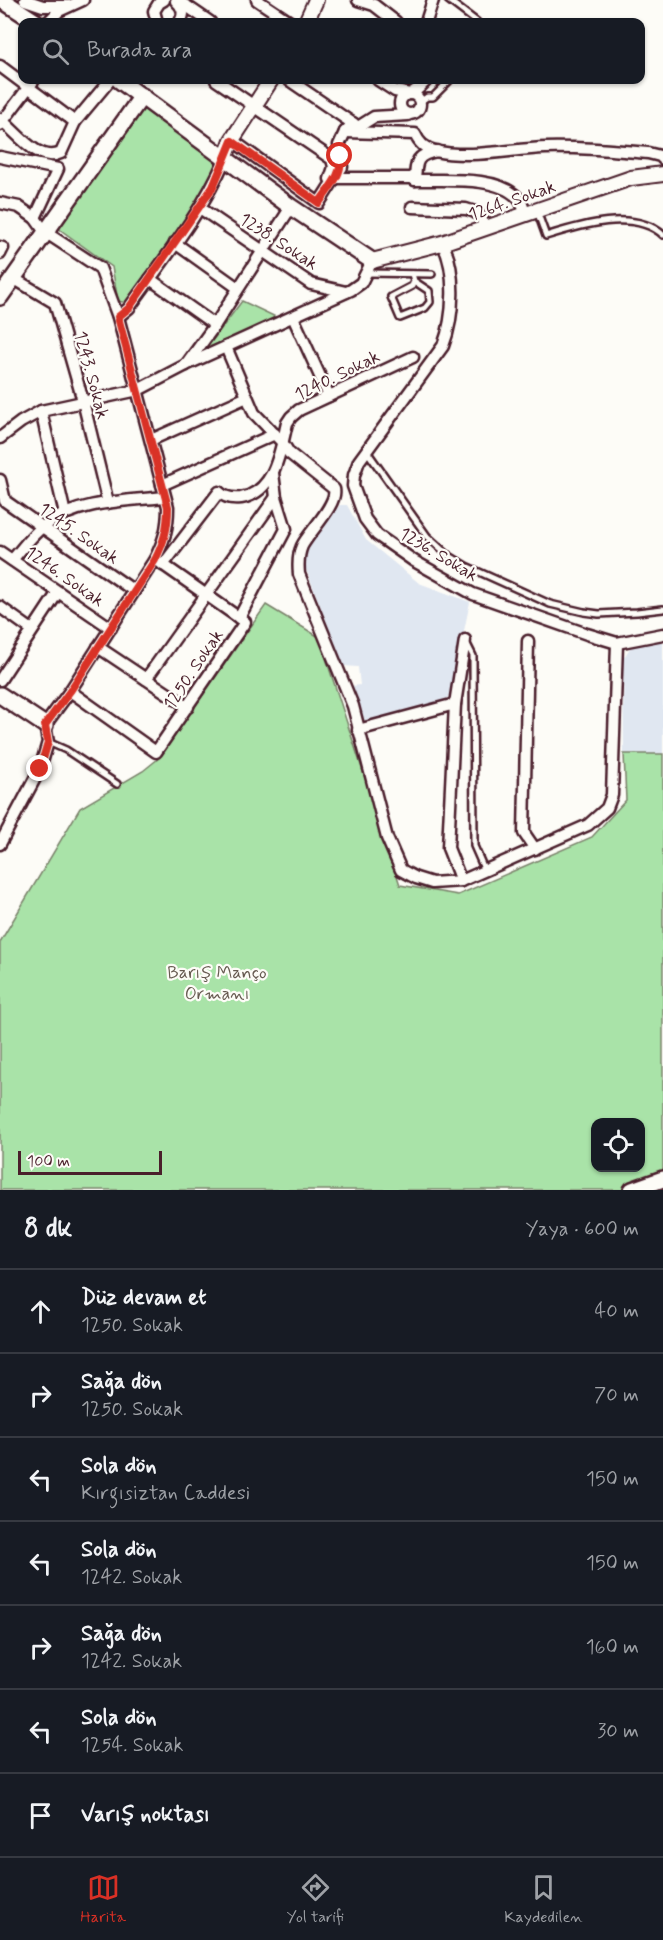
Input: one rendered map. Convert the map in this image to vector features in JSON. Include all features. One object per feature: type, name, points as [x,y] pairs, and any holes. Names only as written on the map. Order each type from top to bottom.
[{"type":"main road","points":[[2,0],[30,18]]},
{"type":"main road","points":[[125,84],[370,267]]},
{"type":"main road","points":[[0,297],[142,96]]},
{"type":"main road","points":[[0,695],[45,725]]},
{"type":"main road","points":[[632,1190],[663,1179]]},
{"type":"street","points":[[25,0],[44,6],[69,6]]},
{"type":"street","points":[[52,18],[59,11],[82,0]]},
{"type":"street","points":[[155,18],[156,7],[164,0]]},
{"type":"street","points":[[257,0],[284,18]]},
{"type":"street","points":[[308,18],[316,0]]},
{"type":"street","points":[[358,0],[374,5],[391,18]]},
{"type":"street","points":[[427,18],[433,0]]},
{"type":"street","points":[[175,1],[183,9],[182,18]]},
{"type":"street","points":[[175,1],[204,18]]},
{"type":"street","points":[[0,66],[18,76]]},
{"type":"street","points":[[30,84],[1,122],[40,154],[56,156],[61,153]]},
{"type":"street","points":[[32,84],[75,122]]},
{"type":"street","points":[[35,218],[58,169],[61,153],[75,122],[107,84]]},
{"type":"street","points":[[222,84],[332,159],[334,167],[325,194]]},
{"type":"street","points":[[118,317],[129,308],[200,208],[213,187],[232,141],[268,84]]},
{"type":"street","points":[[295,84],[358,127],[374,117],[408,115],[418,112],[420,102],[416,96],[395,90],[385,84]]},
{"type":"street","points":[[408,115],[402,111],[400,102],[404,96],[424,84]]},
{"type":"street","points":[[232,141],[319,203],[342,167],[339,146],[352,123]]},
{"type":"street","points":[[345,132],[415,134],[419,143],[437,151],[463,154],[553,148],[640,152],[654,154],[663,159]]},
{"type":"street","points":[[414,179],[418,159],[427,153],[437,151]]},
{"type":"street","points":[[0,157],[58,169]]},
{"type":"street","name":"1264. Sokak","points":[[370,267],[631,178],[663,174]]},
{"type":"street","points":[[336,178],[477,182],[500,186],[520,200],[531,213]]},
{"type":"street","points":[[0,203],[20,207],[35,218],[45,232],[100,268],[118,317],[168,507],[166,537],[159,562]]},
{"type":"street","points":[[186,365],[215,325],[291,207]]},
{"type":"street","points":[[412,207],[470,210],[481,217],[485,229]]},
{"type":"street","name":"1238. Sokak","points":[[200,208],[311,284],[346,292]]},
{"type":"street","points":[[175,243],[238,288]]},
{"type":"street","points":[[335,495],[354,491],[354,475],[359,461],[443,346],[452,304],[452,279],[446,250],[442,243]]},
{"type":"street","points":[[0,438],[21,422],[41,411],[138,390],[186,365],[346,292],[361,283],[370,267]]},
{"type":"street","name":"1243. Sokak","points":[[13,278],[55,303],[83,401],[108,503]]},
{"type":"street","points":[[150,279],[215,325]]},
{"type":"street","points":[[293,316],[329,396]]},
{"type":"street","points":[[226,348],[254,413],[279,438],[289,453],[334,489],[335,495],[303,544],[298,560],[299,574],[353,706],[387,838],[401,870],[432,883],[461,881],[582,829],[599,817],[607,808],[612,795],[617,643]]},
{"type":"street","name":"1240. Sokak","points":[[273,473],[279,438],[291,417],[298,410],[413,357]]},
{"type":"street","points":[[151,440],[247,398]]},
{"type":"street","points":[[41,411],[65,514]]},
{"type":"street","points":[[162,485],[279,438]]},
{"type":"street","points":[[0,844],[40,769],[48,742],[45,725],[135,591],[219,492],[230,498],[246,497],[261,490],[273,473]]},
{"type":"street","name":"1250. Sokak","points":[[70,691],[156,752],[245,622],[239,618],[286,529],[276,497],[273,473]]},
{"type":"street","name":"1245. Sokak","points":[[0,480],[3,498],[41,527],[135,591]]},
{"type":"street","name":"1236. Sokak","points":[[354,491],[365,519],[376,535],[414,561],[473,594],[617,643],[663,634]]},
{"type":"street","points":[[12,560],[41,527],[65,514],[108,503],[165,496]]},
{"type":"street","points":[[146,679],[276,497]]},
{"type":"street","name":"1246. Sokak","points":[[0,552],[111,628]]},
{"type":"street","points":[[159,562],[239,618]]},
{"type":"street","points":[[0,680],[58,592]]},
{"type":"street","points":[[0,607],[32,630]]},
{"type":"street","points":[[461,881],[448,848],[455,704],[465,640]]},
{"type":"street","points":[[528,640],[524,833],[535,849]]},
{"type":"street","points":[[98,647],[188,707]]},
{"type":"street","points":[[358,730],[455,704]]},
{"type":"lane","points":[[448,0],[472,18]]},
{"type":"lane","points":[[420,102],[427,97],[433,97],[446,84]]},
{"type":"lane","points":[[531,213],[546,236],[588,223],[615,221],[646,225],[663,235]]},
{"type":"lane","points":[[370,267],[412,274],[432,274]]},
{"type":"lane","points":[[412,274],[414,281],[412,286],[391,297],[400,318],[430,303],[429,291],[425,286],[414,281]]},
{"type":"lane","points":[[366,450],[427,536],[448,555],[466,566],[550,604],[584,612],[637,612],[663,609]]},
{"type":"lane","points":[[465,640],[473,656],[474,846],[485,871]]},
{"type":"lane","points":[[48,742],[66,750],[117,784]]},
{"type":"shaded area","points":[[340,505],[347,505],[366,540],[419,583],[470,602],[451,693],[444,702],[364,726],[351,686],[360,685],[358,667],[343,666],[305,566],[305,552]]},
{"type":"shaded area","points":[[663,641],[663,754],[624,754],[623,659],[630,648]]},
{"type":"green space","points":[[141,103],[218,158],[208,184],[127,303],[118,301],[112,267],[51,223]]},
{"type":"green space","points":[[242,301],[278,318],[206,352],[206,349]]},
{"type":"green space","name":"Barış Manço Ormanı","points":[[266,605],[319,637],[400,885],[458,895],[592,837],[626,800],[624,754],[663,754],[663,1181],[634,1190],[0,1190],[0,942],[80,808],[143,771],[159,758]]},
{"type":"route","points":[[40,769],[47,751],[45,725],[70,691],[155,560],[166,537],[168,507],[118,317],[129,308],[200,208],[213,187],[232,141],[319,203],[342,167],[340,156]]}]
